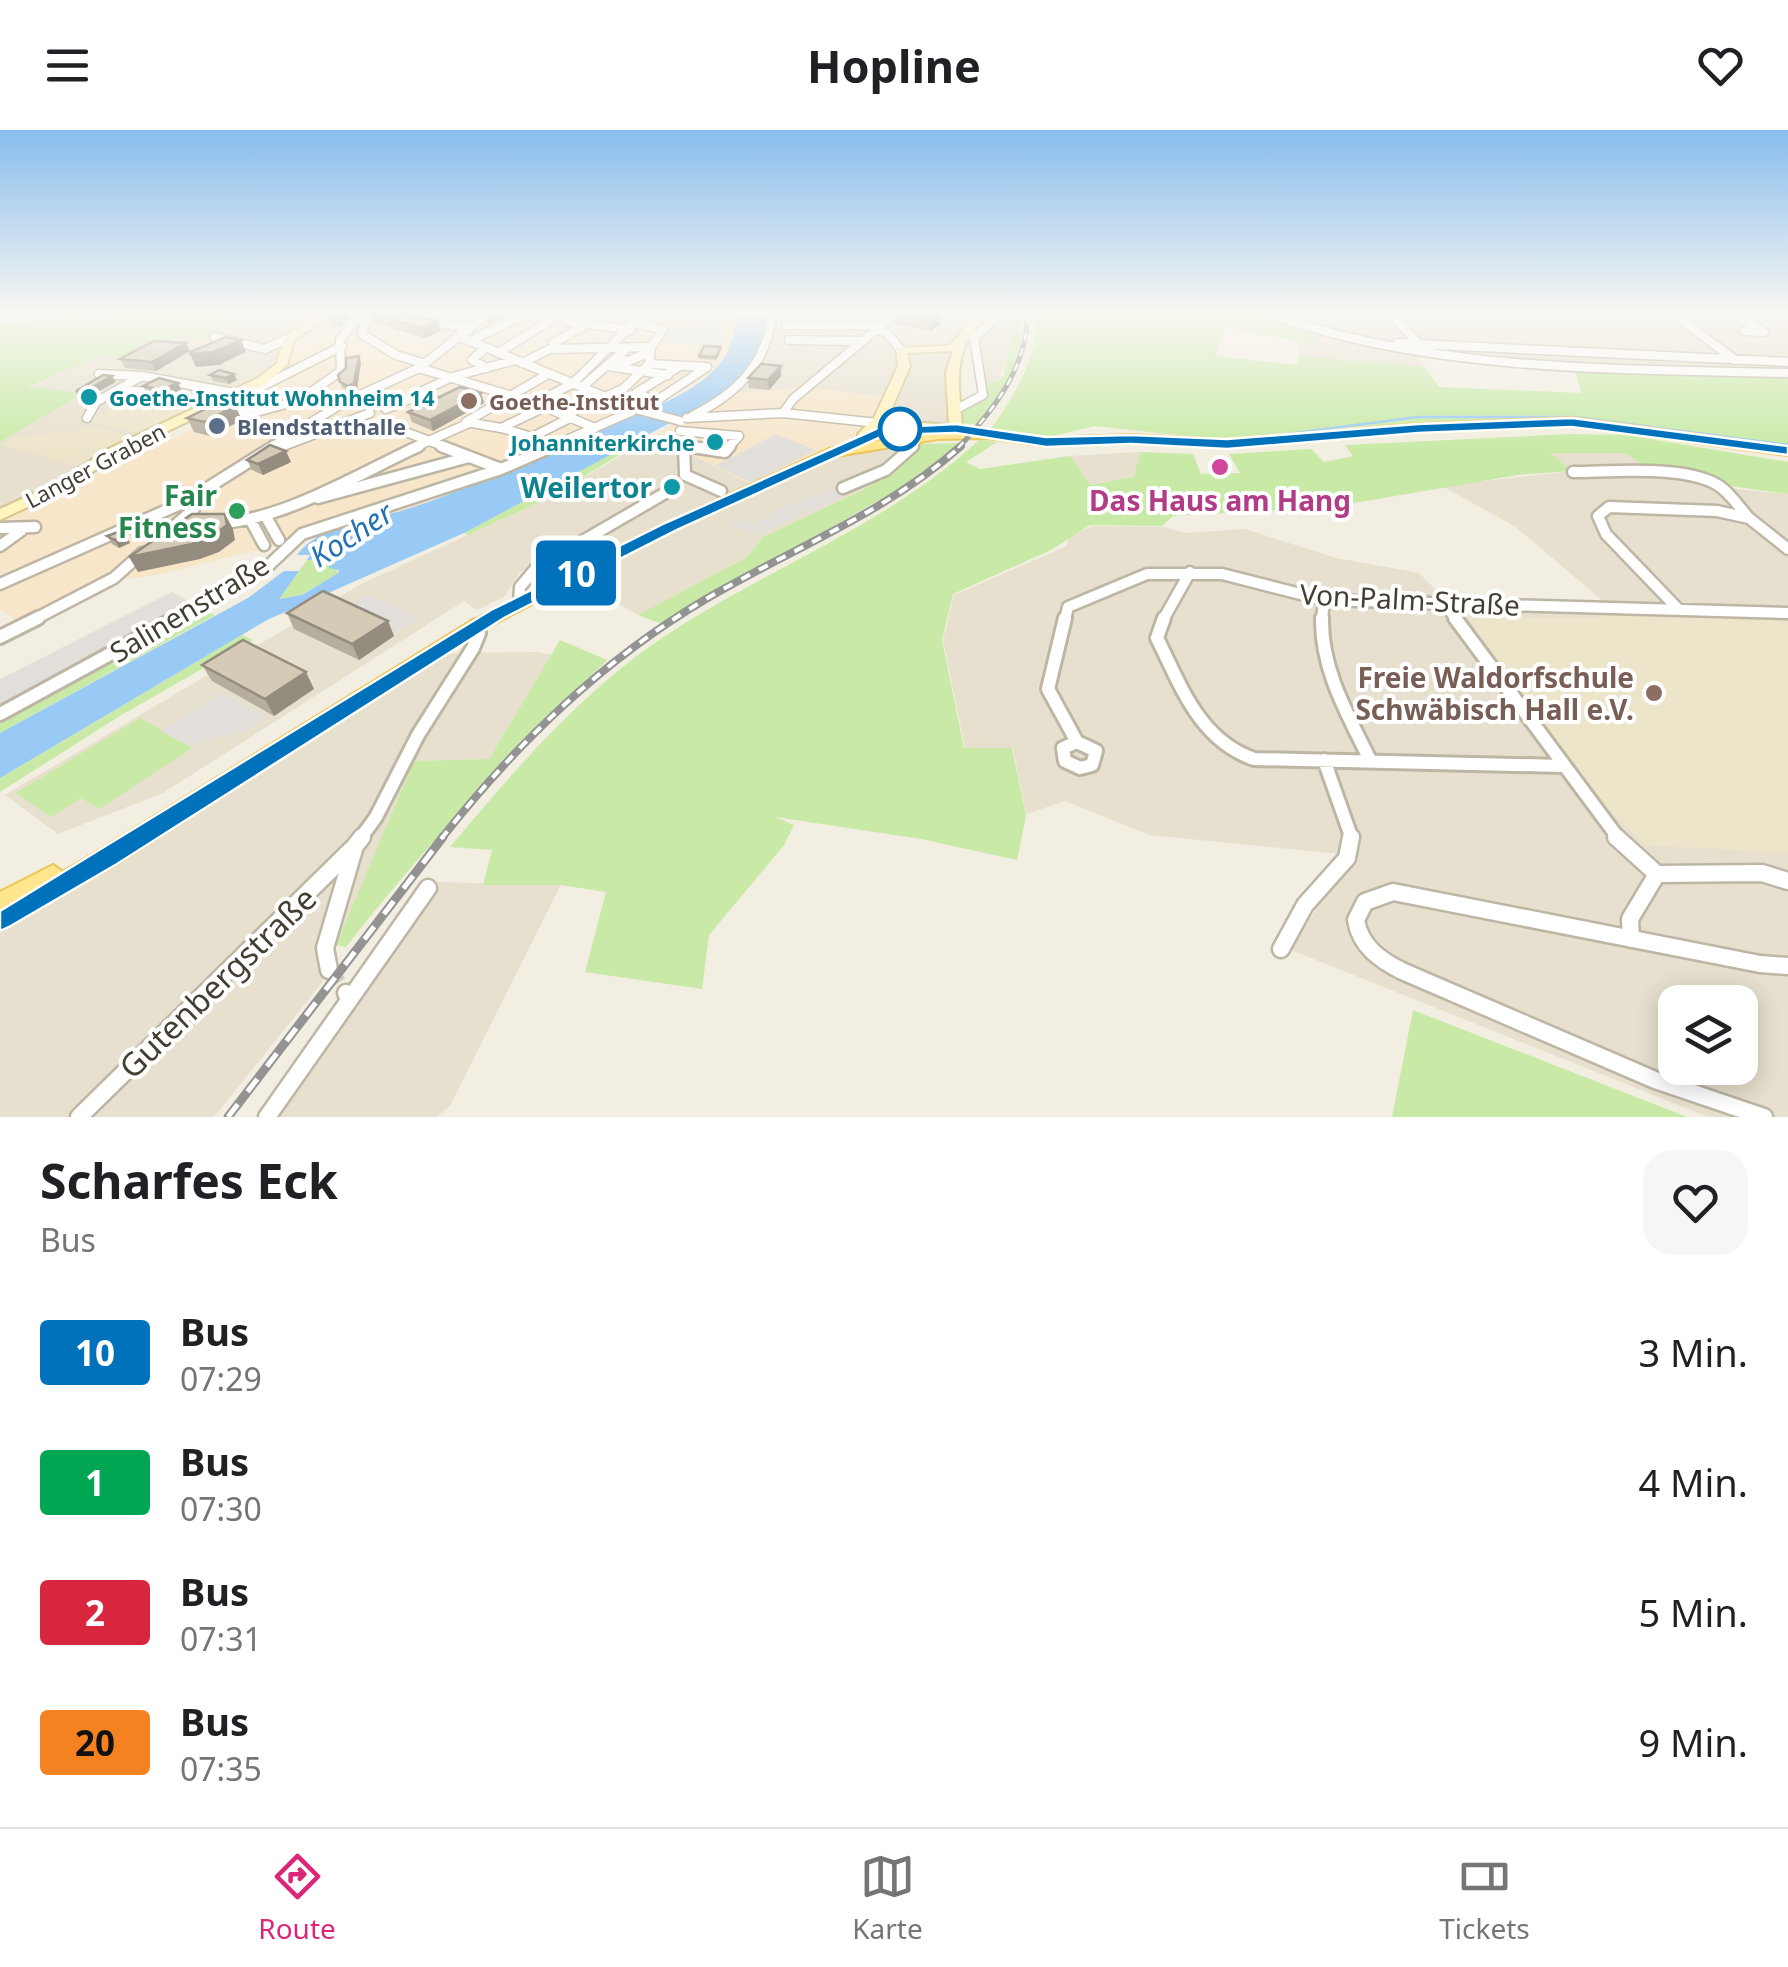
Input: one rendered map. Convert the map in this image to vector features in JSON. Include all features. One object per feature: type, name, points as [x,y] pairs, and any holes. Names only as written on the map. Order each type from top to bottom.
[{"type":"main road","points":[[0,903],[101,848],[367,680],[671,526],[838,451],[916,432],[987,434],[1046,442],[1149,440],[1198,450],[1252,450],[1424,437],[1610,431],[1788,454]]},
{"type":"main road","points":[[0,919],[108,857],[471,629]]},
{"type":"street","name":"Langer Graben","points":[[0,515],[78,476],[116,451],[241,394],[274,374],[281,359]]},
{"type":"street","points":[[99,374],[170,378],[241,394],[315,359]]},
{"type":"street","points":[[241,394],[237,412],[253,413],[300,400],[341,373],[346,359]]},
{"type":"street","points":[[406,359],[592,426],[631,408]]},
{"type":"street","points":[[0,584],[143,524],[345,402],[430,359]]},
{"type":"street","points":[[473,359],[487,368]]},
{"type":"street","points":[[513,359],[631,408],[739,436],[725,452],[686,451]]},
{"type":"street","points":[[386,409],[452,377],[522,359]]},
{"type":"street","points":[[576,386],[598,359]]},
{"type":"street","points":[[501,428],[600,374],[616,359]]},
{"type":"street","points":[[612,363],[633,359]]},
{"type":"street","points":[[548,374],[466,422],[532,437],[601,396],[623,389],[646,368],[648,359]]},
{"type":"street","points":[[682,423],[732,394],[751,378],[762,359]]},
{"type":"street","points":[[783,413],[793,398],[839,359]]},
{"type":"street","points":[[838,451],[878,424],[904,366],[901,359]]},
{"type":"street","points":[[954,359],[956,428]]},
{"type":"street","points":[[953,411],[983,395],[977,359]]},
{"type":"street","points":[[1504,359],[1788,373]]},
{"type":"street","points":[[1718,359],[1788,362]]},
{"type":"street","points":[[612,363],[670,375]]},
{"type":"street","points":[[646,368],[680,366]]},
{"type":"street","points":[[636,393],[680,366]]},
{"type":"street","name":"Salinenstraße","points":[[0,714],[266,568],[302,534],[501,469],[685,386],[707,367],[680,366]]},
{"type":"street","points":[[586,370],[600,374]]},
{"type":"street","points":[[87,418],[96,402],[142,376]]},
{"type":"street","points":[[119,389],[146,392],[170,378]]},
{"type":"street","points":[[459,391],[474,384]]},
{"type":"street","points":[[623,389],[656,400]]},
{"type":"street","points":[[417,396],[426,407],[444,398]]},
{"type":"street","points":[[262,454],[366,411],[345,402],[300,400]]},
{"type":"street","points":[[682,423],[783,413],[916,432]]},
{"type":"street","points":[[284,508],[470,423]]},
{"type":"street","points":[[682,423],[686,451],[681,479],[721,491]]},
{"type":"street","points":[[386,425],[501,469]]},
{"type":"street","points":[[864,437],[956,428],[987,434]]},
{"type":"street","points":[[843,488],[897,466],[913,449],[916,432]]},
{"type":"street","points":[[204,522],[250,520],[468,457]]},
{"type":"street","points":[[374,467],[391,477]]},
{"type":"street","points":[[1573,472],[1643,473],[1715,484],[1788,549]]},
{"type":"street","points":[[0,638],[114,578],[196,506],[205,490]]},
{"type":"street","points":[[520,602],[518,592],[536,568],[666,492]]},
{"type":"street","points":[[1679,610],[1606,534],[1598,516],[1609,507],[1717,510],[1749,518]]},
{"type":"street","points":[[265,515],[279,540]]},
{"type":"street","points":[[250,520],[264,545]]},
{"type":"street","points":[[0,528],[35,528]]},
{"type":"street","points":[[0,546],[22,530]]},
{"type":"street","points":[[1190,572],[1157,638],[1213,739],[1238,756],[1564,766]]},
{"type":"street","name":"Von-Palm-Straße","points":[[1077,742],[1048,689],[1068,607],[1136,576],[1190,572],[1233,576],[1324,600],[1788,613]]},
{"type":"street","points":[[1324,600],[1320,624],[1325,664],[1370,760]]},
{"type":"street","points":[[1446,604],[1612,833],[1657,874],[1762,874],[1788,881]]},
{"type":"street","points":[[328,970],[325,948],[355,846],[473,648],[479,633],[471,629]]},
{"type":"street","points":[[1280,950],[1305,904],[1347,858],[1352,845],[1351,829],[1324,760]]},
{"type":"street","name":"Gutenbergstraße","points":[[79,1117],[355,846]]},
{"type":"street","points":[[1631,939],[1630,919],[1657,874]]},
{"type":"street","points":[[267,1117],[348,996],[428,888]]},
{"type":"street","points":[[1764,1117],[1654,1080],[1420,980],[1382,961],[1358,932],[1355,920],[1364,900],[1393,892],[1760,964],[1788,966]]},
{"type":"shaded area","points":[[91,359],[274,359],[267,374],[0,511],[0,442],[81,393],[27,389]]},
{"type":"shaded area","points":[[290,359],[723,359],[700,380],[631,417],[486,481],[405,510],[157,575],[114,581],[25,627],[0,609],[0,550],[19,540],[0,537],[0,521],[231,410],[285,369]]},
{"type":"shaded area","points":[[759,359],[955,359],[950,375],[948,424],[924,427],[922,444],[867,488],[763,537],[747,557],[638,615],[576,581],[556,579],[531,566],[520,572],[505,596],[477,610],[464,601],[163,793],[58,834],[5,795],[361,584],[546,499],[689,417],[758,364]]},
{"type":"shaded area","points":[[980,359],[1008,359],[998,381],[985,382]]},
{"type":"shaded area","points":[[1335,359],[1420,359],[1425,367]]},
{"type":"shaded area","points":[[1481,359],[1788,359],[1788,374]]},
{"type":"shaded area","points":[[808,387],[885,397],[849,446],[812,457],[754,486],[652,436],[732,393]]},
{"type":"shaded area","points":[[202,404],[140,434],[88,420],[118,406]]},
{"type":"shaded area","points":[[89,426],[134,437],[75,465],[0,445],[17,436],[78,431]]},
{"type":"shaded area","points":[[776,434],[816,450],[752,483],[715,466]]},
{"type":"shaded area","points":[[1141,452],[1133,477],[1089,485],[1069,460],[1070,456]]},
{"type":"shaded area","points":[[1548,453],[1625,453],[1648,468],[1728,488],[1788,494],[1788,1117],[1708,1117],[1291,950],[1349,855],[1149,835],[1065,801],[1026,814],[1013,748],[965,748],[943,640],[954,595],[1067,546],[1068,538],[1092,526],[1163,527],[1186,533],[1245,529],[1336,558],[1419,573],[1446,600],[1605,603],[1516,527],[1442,486],[1570,471]]},
{"type":"shaded area","points":[[840,487],[850,493],[758,534],[730,526],[742,519],[756,524],[783,507]]},
{"type":"shaded area","points":[[172,592],[192,603],[0,707],[0,679]]},
{"type":"shaded area","points":[[368,594],[418,618],[392,634],[342,609]]},
{"type":"shaded area","name":"Freie Waldorfschule Schwäbisch Hall e.V.","points":[[1616,614],[1788,621],[1788,853],[1646,845],[1606,808],[1467,617],[1598,618]]},
{"type":"shaded area","points":[[451,653],[551,655],[489,759],[414,761],[321,984],[214,1117],[0,1117],[0,928],[410,671]]},
{"type":"shaded area","points":[[221,693],[266,717],[244,731],[187,745],[161,731]]},
{"type":"shaded area","points":[[434,882],[561,885],[450,1106],[436,1117],[276,1117]]},
{"type":"green space","points":[[0,359],[91,359],[29,387],[83,393],[0,442]]},
{"type":"green space","points":[[1007,359],[1017,359],[1004,387],[978,425],[958,422],[955,413],[985,393],[985,382],[998,381],[1004,375]]},
{"type":"green space","points":[[1243,359],[1297,365],[1299,359],[1335,359],[1425,367],[1439,387],[1581,393],[1574,366],[1788,375],[1788,445],[1568,417],[1419,422],[1214,439],[1095,426],[1052,436],[990,430],[1016,390],[1029,360]]},
{"type":"green space","points":[[1626,435],[1788,462],[1788,494],[1695,481],[1648,468],[1625,453],[1550,453],[1571,471],[1518,475],[1331,507],[1173,516],[1162,526],[1090,525],[1051,550],[953,594],[942,640],[964,748],[1012,748],[1026,816],[1017,860],[921,839],[775,817],[794,825],[784,845],[709,935],[702,989],[585,972],[606,892],[561,885],[483,885],[492,850],[450,847],[549,735],[632,660],[701,613],[906,497],[979,440],[997,442],[966,462],[980,469],[1070,456],[1090,485],[1133,477],[1141,452],[1193,454],[1201,474],[1240,473],[1229,454],[1311,449],[1324,462],[1353,456],[1345,445]]},
{"type":"green space","points":[[651,436],[546,499],[468,535],[464,533],[609,455]]},
{"type":"green space","points":[[961,443],[900,488],[662,624],[638,615],[747,557],[763,537],[867,488],[922,444]]},
{"type":"green space","points":[[331,559],[338,573],[301,595],[278,599],[307,560]]},
{"type":"green space","points":[[204,611],[215,615],[0,733],[0,722]]},
{"type":"green space","points":[[242,635],[253,640],[123,714],[0,792],[0,778]]},
{"type":"green space","points":[[560,640],[607,660],[472,799],[346,947],[336,945],[414,761],[489,759]]},
{"type":"green space","points":[[140,718],[192,748],[99,809],[81,798],[51,817],[16,793]]},
{"type":"green space","points":[[1413,1010],[1687,1117],[1392,1117]]},
{"type":"water","name":"Kocher","points":[[723,359],[759,359],[728,392],[464,533],[267,620],[0,778],[0,733],[248,598],[284,571],[299,571],[279,599],[302,595],[338,573],[339,570],[329,568],[330,559],[307,560],[310,555],[297,555],[319,536],[456,491],[663,403],[694,387]]},
{"type":"building","points":[[346,359],[358,359],[354,383],[348,386],[340,382],[338,375],[346,368]]},
{"type":"building","points":[[761,364],[781,366],[768,380],[748,378]]},
{"type":"building","points":[[219,370],[234,374],[226,378],[210,375]]},
{"type":"building","points":[[103,375],[112,376],[89,389],[76,391]]},
{"type":"building","points":[[159,378],[178,383],[162,390],[143,386]]},
{"type":"building","points":[[460,387],[481,393],[430,420],[408,412]]},
{"type":"building","points":[[222,401],[235,406],[204,422],[187,418]]},
{"type":"building","points":[[270,445],[286,451],[258,464],[247,460]]},
{"type":"building","points":[[192,514],[225,514],[227,525],[192,544],[129,557]]},
{"type":"building","points":[[118,532],[126,535],[115,540],[107,536]]},
{"type":"building","points":[[323,591],[388,621],[352,644],[287,613]]},
{"type":"building","points":[[243,640],[306,672],[265,699],[202,665]]},
{"type":"waterway","points":[[1279,435],[1418,417],[1575,417],[1788,445]]},
{"type":"tunnel","points":[[667,492],[678,482]]},
{"type":"tunnel","points":[[329,970],[346,993]]},
{"type":"railway","points":[[958,448],[1006,387],[1019,359]]},
{"type":"railway","points":[[441,839],[530,738],[631,649],[706,599],[870,511],[961,446]]},
{"type":"railway","points":[[228,1117],[443,837]]},
{"type":"bus line","name":"10","points":[[0,919],[108,857],[498,614],[671,526],[883,431],[956,428],[1046,442],[1131,439],[1227,444],[1418,428],[1572,422],[1788,451]]},
{"type":"place","name":"Goethe-Institut Wohnheim 14","points":[[89,397]]},
{"type":"place","name":"Goethe-Institut","points":[[469,401]]},
{"type":"place","name":"Blendstatthalle","points":[[217,426]]},
{"type":"place","name":"Johanniterkirche","points":[[715,442]]},
{"type":"place","name":"Das Haus am Hang","points":[[1220,467]]},
{"type":"place","name":"Weilertor","points":[[672,487]]},
{"type":"place","name":"Fair Fitness","points":[[237,511]]},
{"type":"place","name":"Freie Waldorfschule Schwäbisch Hall e.V.","points":[[1654,693]]}]
